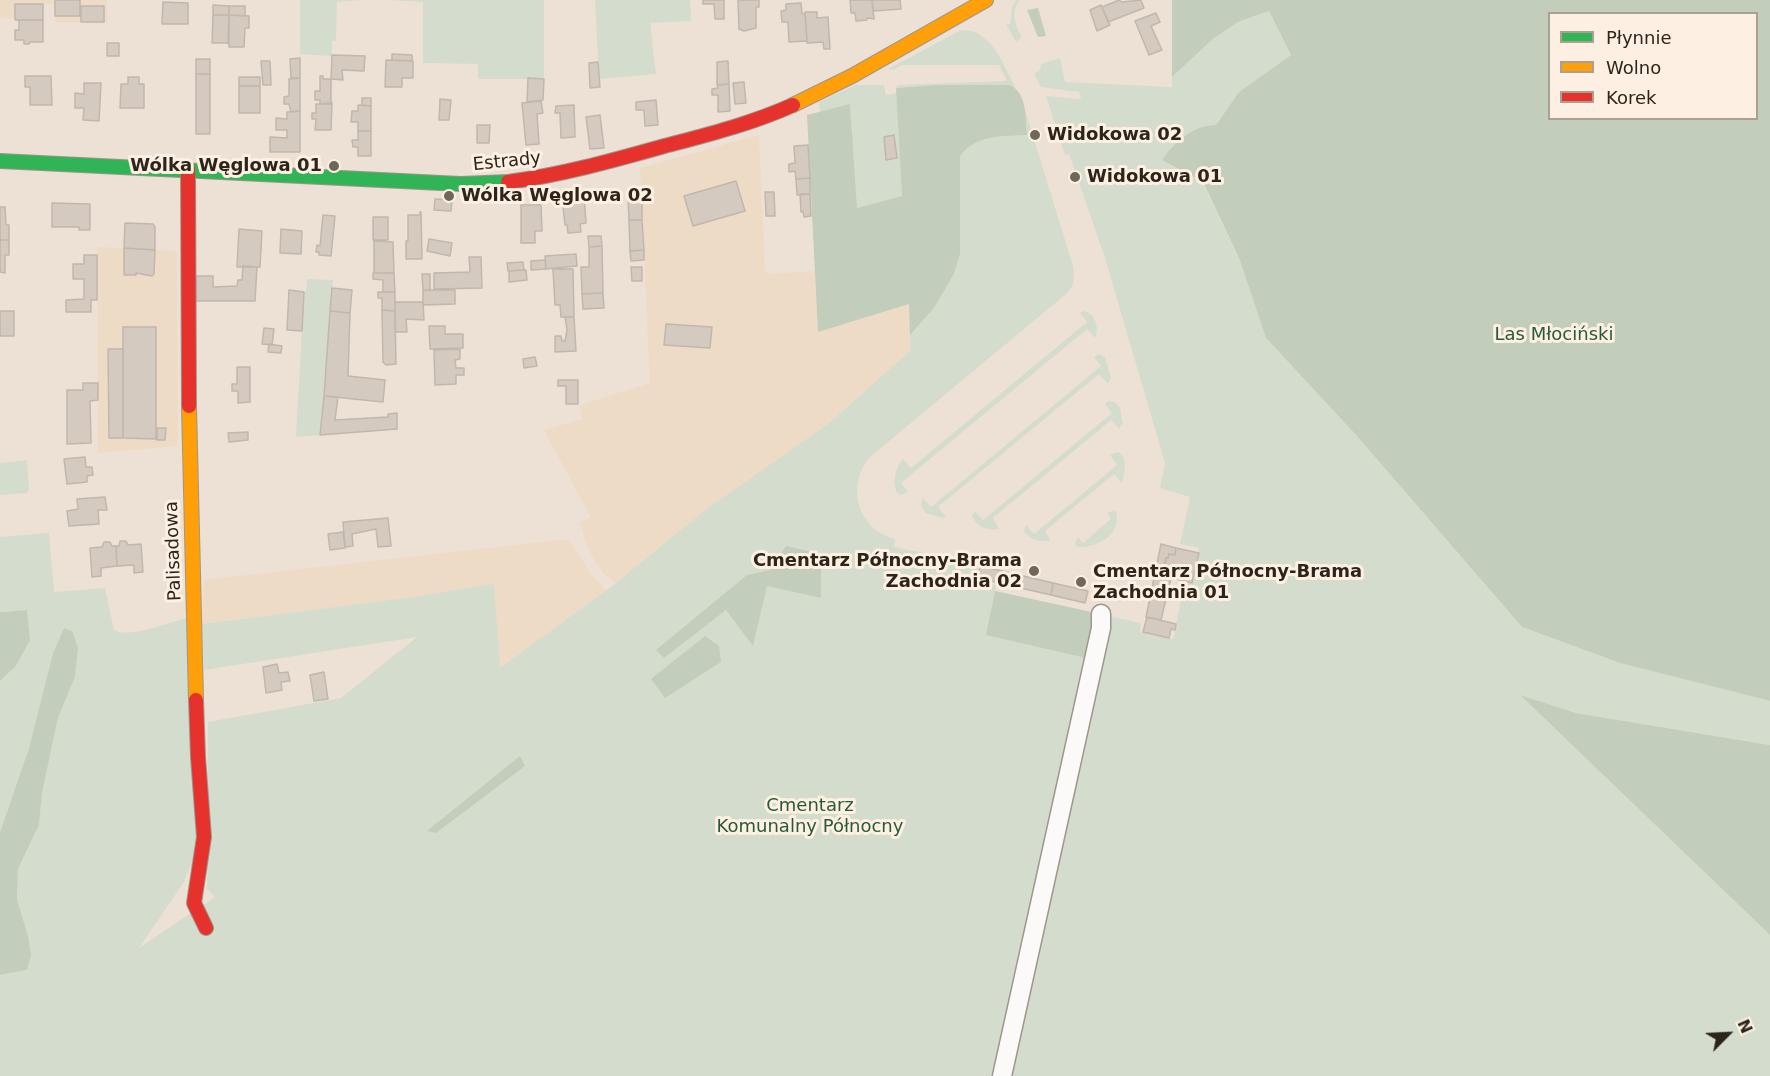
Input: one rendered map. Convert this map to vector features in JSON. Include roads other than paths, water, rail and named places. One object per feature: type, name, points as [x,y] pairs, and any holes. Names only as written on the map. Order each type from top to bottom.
[{"type":"main road","name":"Estrady","points":[[0,161],[461,184],[492,184],[534,179],[594,166],[758,119],[807,99],[984,1]]},
{"type":"main road","name":"Palisadowa","points":[[188,169],[188,444],[198,757],[204,837],[194,903],[206,928]]},
{"type":"street","points":[[1002,1076],[1101,628],[1101,614]]},
{"type":"place","name":"Widokowa 02","points":[[1035,135]]},
{"type":"place","name":"Wólka Węglowa 01","points":[[334,166]]},
{"type":"place","name":"Widokowa 01","points":[[1075,177]]},
{"type":"place","name":"Wólka Węglowa 02","points":[[449,196]]},
{"type":"place","name":"Cmentarz Północny-Brama Zachodnia 02","points":[[1034,571]]},
{"type":"place","name":"Cmentarz Północny-Brama Zachodnia 01","points":[[1081,582]]},
{"type":"park label","name":"Las Młociński","points":[[1554,335]]},
{"type":"park label","name":"Cmentarz Komunalny Północny","points":[[810,816]]}]
